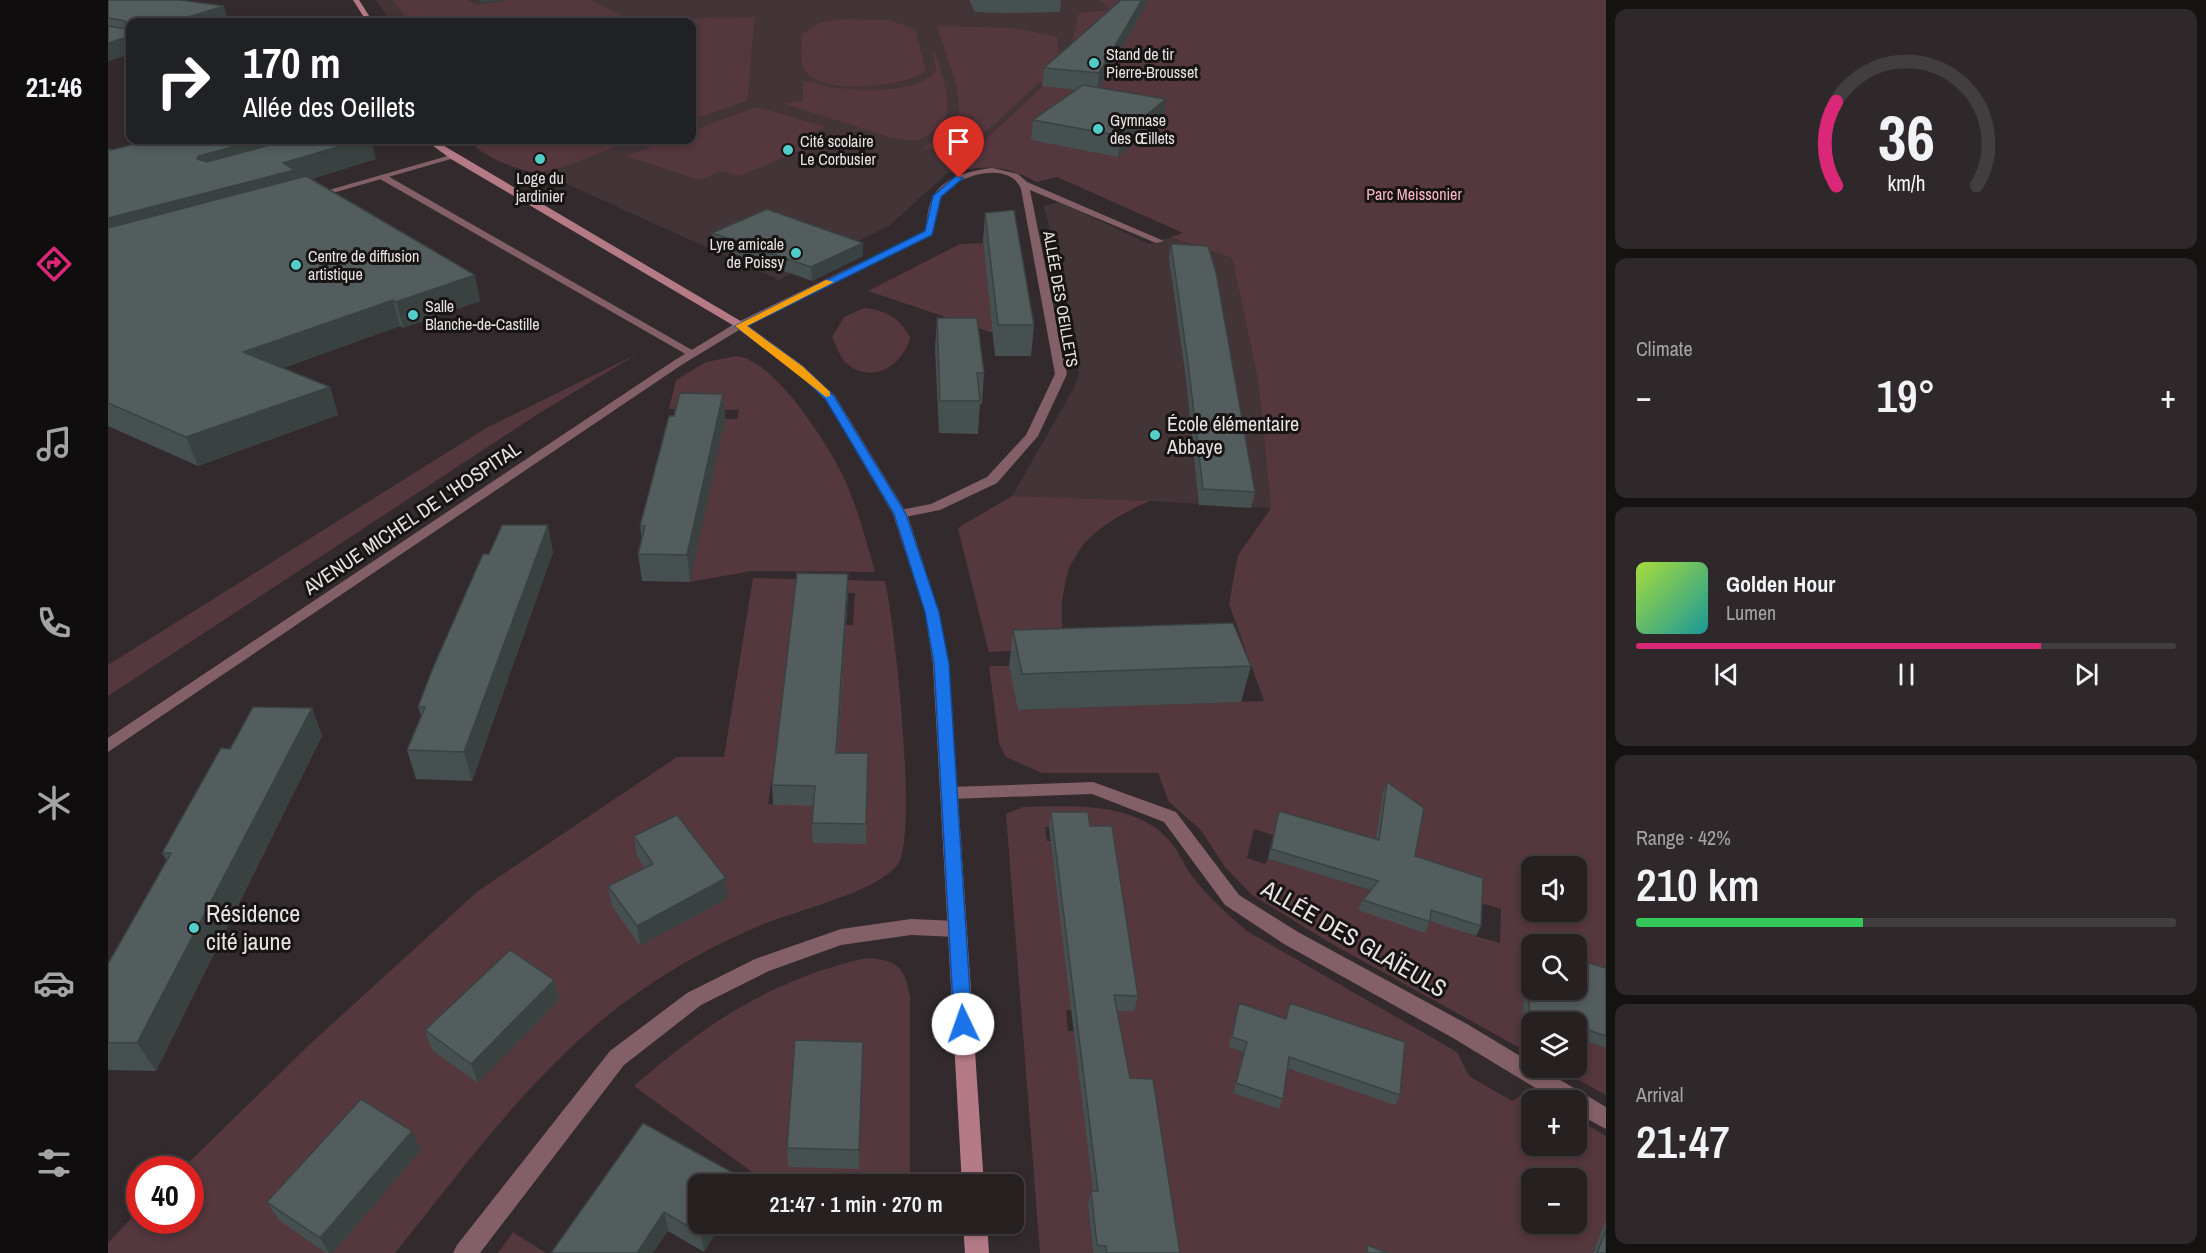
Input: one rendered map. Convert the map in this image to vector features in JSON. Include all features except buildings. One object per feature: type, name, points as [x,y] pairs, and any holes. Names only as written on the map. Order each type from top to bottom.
[{"type":"street","points":[[356,0],[367,18]]},
{"type":"street","points":[[435,144],[740,326],[799,368],[831,398],[900,514],[934,623],[942,664],[972,1174]]},
{"type":"street","points":[[303,198],[454,157]]},
{"type":"street","points":[[740,326],[929,233],[938,196],[959,178],[993,171],[1016,176],[1024,184],[1159,241]]},
{"type":"street","points":[[383,177],[693,354]]},
{"type":"street","name":"ALLÉE DES OEILLETS","points":[[900,514],[935,507],[992,480],[1032,436],[1061,374],[1024,184]]},
{"type":"street","name":"AVENUE MICHEL DE L'HOSPITAL","points":[[108,747],[693,354],[740,326]]},
{"type":"street","name":"ALLÉE DES GLAÏEULS","points":[[951,793],[1094,788],[1170,817],[1232,900],[1291,938],[1460,1030],[1606,1119]]},
{"type":"street","points":[[465,1253],[617,1058],[694,999],[762,965],[841,937],[910,927],[957,928]]},
{"type":"street","points":[[976,1234],[977,1253]]},
{"type":"shaded area","name":"Cité scolaire Le Corbusier","points":[[376,0],[1099,0],[1112,11],[1078,18],[1066,65],[889,226],[779,280],[540,172],[623,144],[696,144],[696,119],[746,101],[755,17],[388,18]]},
{"type":"shaded area","name":"École élémentaire Abbaye","points":[[1060,202],[1149,244],[1170,237],[1232,258],[1258,380],[1271,508],[1150,501],[1119,515],[1087,538],[1069,568],[1060,610],[1064,648],[989,652],[958,528],[1012,496],[1074,388],[1079,374],[1077,341],[1044,206]]},
{"type":"green space","points":[[393,0],[468,0],[476,5],[510,0],[591,0],[627,18],[406,18]]},
{"type":"green space","name":"Parc Meissonier","points":[[1099,0],[1606,0],[1606,980],[1587,974],[1587,934],[1521,934],[1521,1000],[1524,1000],[1523,1012],[1521,1012],[1521,1048],[1332,944],[1252,895],[1225,867],[1200,829],[1169,802],[1158,773],[1042,773],[1006,757],[999,743],[989,666],[1009,666],[1019,710],[1264,701],[1229,604],[1238,555],[1271,508],[1258,380],[1232,258],[1170,237],[1183,233],[1057,177],[1037,182],[1015,172],[994,168],[948,173],[1066,65],[1079,13],[1111,10]],"holes":[[[1254,829],[1273,835],[1375,850],[1477,902],[1501,909],[1500,943],[1472,935],[1426,914],[1369,897],[1370,890],[1268,859],[1265,864],[1247,858]]]},
{"type":"green space","points":[[755,17],[747,101],[696,119],[696,18]]},
{"type":"green space","points":[[838,19],[889,20],[915,29],[926,71],[916,77],[883,85],[845,86],[814,79],[803,67],[802,34],[819,23]]},
{"type":"green space","points":[[937,26],[1015,28],[1057,37],[1060,64],[961,154],[923,148],[939,136],[959,112],[957,87]]},
{"type":"green space","points":[[933,51],[945,84],[947,112],[937,127],[917,141],[892,138],[783,103],[803,101],[803,81],[856,90],[887,89],[916,84],[936,70]]},
{"type":"green space","points":[[757,107],[827,127],[809,134],[827,140],[739,176],[722,171],[699,180],[626,156],[659,144],[696,144],[696,130]]},
{"type":"green space","points":[[472,144],[624,144],[543,172],[525,170],[503,163]]},
{"type":"green space","points":[[983,243],[993,333],[868,291],[960,244]]},
{"type":"green space","points":[[864,308],[891,316],[902,325],[910,337],[901,357],[885,369],[875,372],[855,369],[845,362],[832,337],[844,317]]},
{"type":"green space","points":[[637,354],[538,414],[108,696],[108,665],[486,428]]},
{"type":"green space","points":[[736,356],[751,361],[766,371],[798,405],[825,444],[853,499],[875,572],[752,571],[690,582],[725,419],[737,419],[739,410],[669,409],[676,380],[706,362]]},
{"type":"green space","points":[[1012,496],[1149,501],[1103,527],[1075,556],[1067,574],[1063,595],[1064,648],[989,652],[958,528]]},
{"type":"green space","points":[[753,578],[885,581],[899,681],[906,814],[904,845],[898,864],[888,874],[855,892],[761,925],[715,947],[656,980],[606,1016],[540,1078],[480,1147],[395,1253],[108,1253],[108,1243],[126,1224],[126,1234],[204,1234],[204,1156],[195,1156],[309,1045],[478,891],[677,757],[724,757]],"holes":[[[798,592],[855,593],[853,625],[795,624]],[[773,772],[867,773],[816,806],[768,804]]]},
{"type":"green space","points":[[1023,807],[1099,808],[1136,817],[1153,826],[1171,842],[1192,876],[1205,891],[1247,931],[1457,1052],[1469,1076],[1512,1101],[1521,1096],[1521,1156],[1587,1156],[1587,1125],[1606,1136],[1606,1219],[1593,1253],[1172,1253],[1095,1206],[1088,1206],[1093,1253],[1040,1253],[1006,814]],"holes":[[[1045,827],[1085,828],[1134,1011],[1111,1010],[1115,1032],[1068,1031],[1066,1010],[1072,1010],[1051,841],[1047,841]],[[1283,1029],[1233,1093],[1243,1052]]]},
{"type":"green space","points":[[866,958],[886,961],[898,967],[905,978],[910,997],[910,1174],[755,1174],[634,1086],[687,1043],[741,1007],[800,978]]},
{"type":"green space","points":[[1587,1041],[1606,1048],[1606,1095],[1575,1078],[1587,1078]]},
{"type":"green space","points":[[513,1232],[546,1253],[498,1253]]},
{"type":"slow traffic","points":[[826,394],[799,368],[740,326],[829,282]]},
{"type":"place","name":"Stand de tir Pierre-Brousset","points":[[1094,63]]},
{"type":"place","name":"Gymnase des Œillets","points":[[1098,129]]},
{"type":"place","name":"Cité scolaire Le Corbusier","points":[[788,150]]},
{"type":"place","name":"Loge du jardinier","points":[[540,159]]},
{"type":"place","name":"Lyre amicale de Poissy","points":[[796,253]]},
{"type":"place","name":"Centre de diffusion artistique","points":[[296,265]]},
{"type":"place","name":"Salle Blanche-de-Castille","points":[[413,315]]},
{"type":"place","name":"École élémentaire Abbaye","points":[[1155,435]]},
{"type":"place","name":"Résidence cité jaune","points":[[194,928]]},
{"type":"route","points":[[959,178],[938,196],[929,233],[740,326],[799,368],[831,398],[900,514],[932,612],[942,664],[963,1024]]}]
